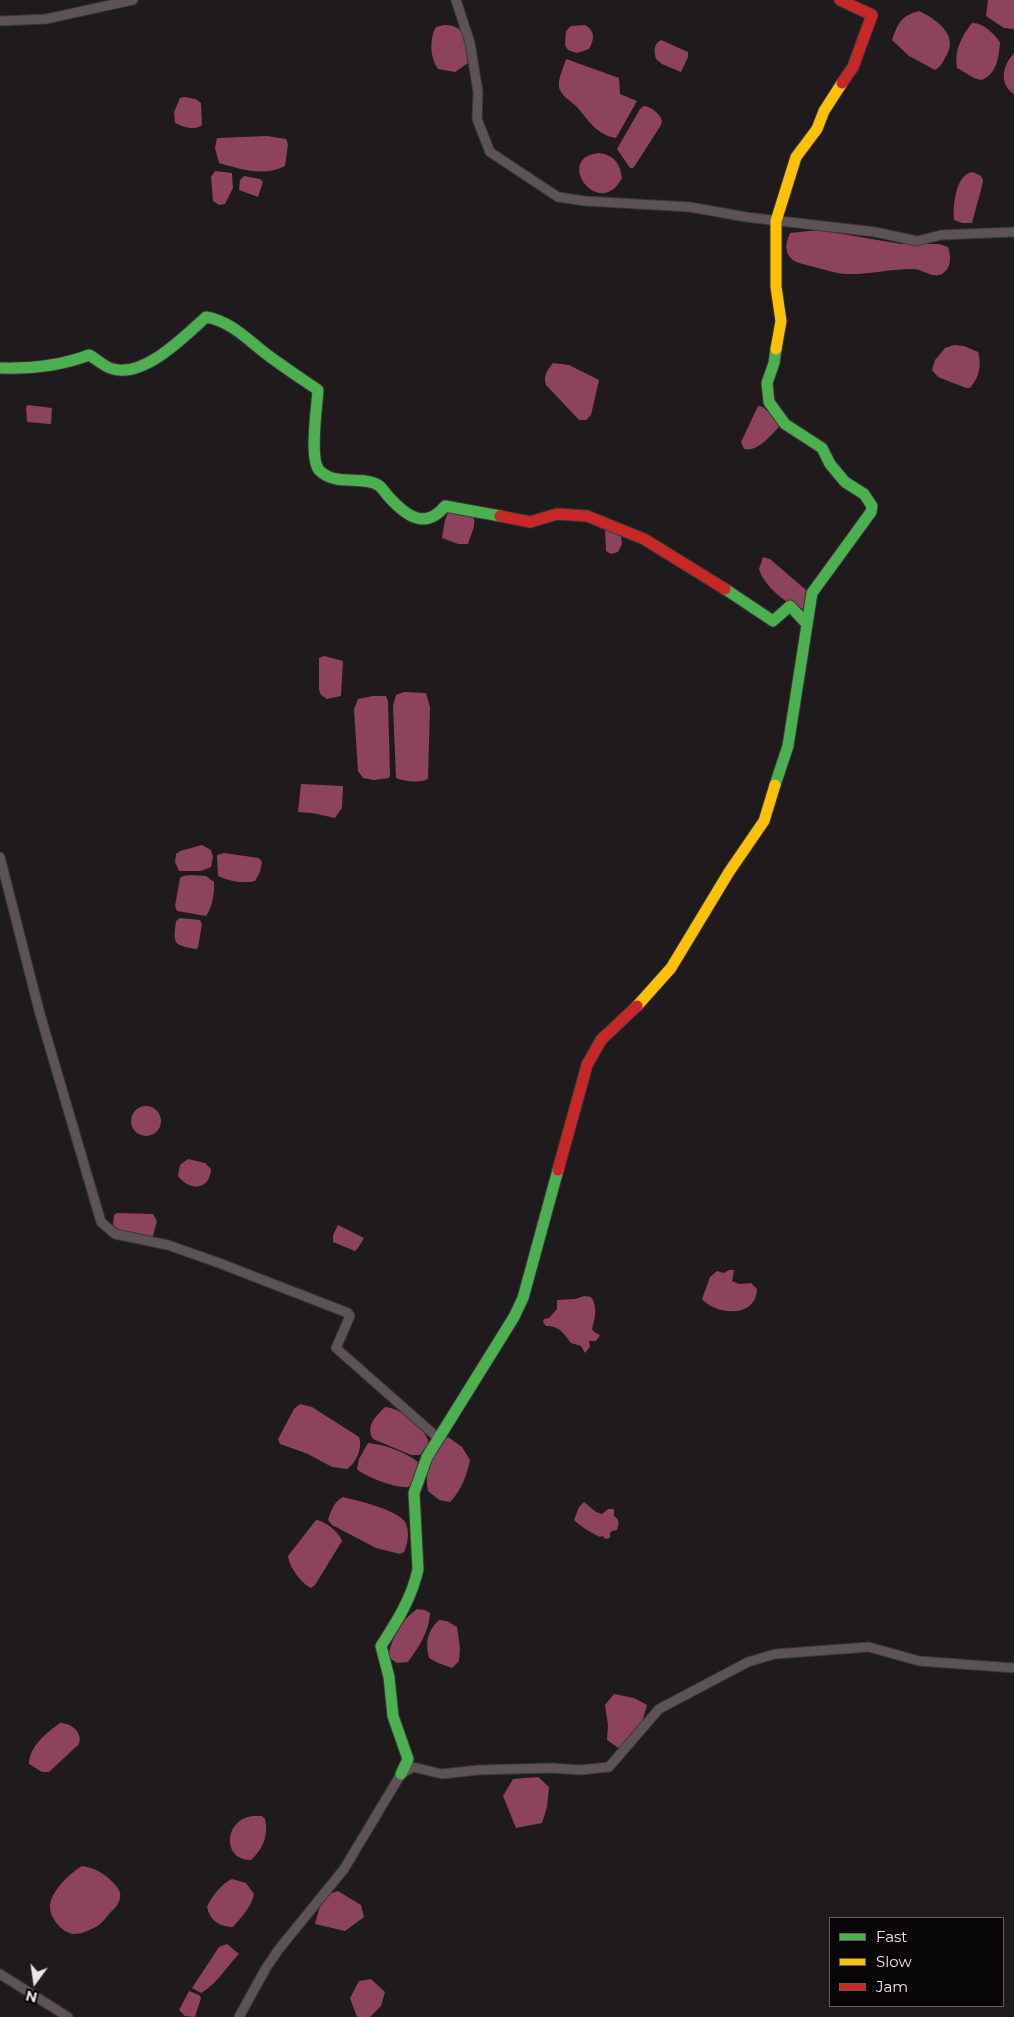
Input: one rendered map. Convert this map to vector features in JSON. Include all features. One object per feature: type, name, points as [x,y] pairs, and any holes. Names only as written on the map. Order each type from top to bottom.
[{"type":"street","points":[[0,21],[46,19],[134,0]]},
{"type":"street","points":[[456,0],[470,43],[478,92],[477,119],[490,152],[558,197],[574,200],[690,207],[776,221],[875,232],[917,241],[941,235],[1014,232]]},
{"type":"street","points":[[239,2017],[266,1968],[279,1949],[344,1869],[408,1759],[393,1716],[389,1677],[381,1646],[403,1613],[414,1591],[418,1569],[414,1493],[427,1457],[514,1317],[523,1298],[586,1065],[601,1040],[630,1014],[671,968],[729,872],[764,821],[788,746],[812,593],[871,512],[872,506],[864,494],[845,482],[830,464],[822,448],[785,424],[769,402],[767,383],[774,363],[781,322],[776,287],[776,221],[796,157],[817,129],[824,111],[853,66],[872,16],[840,0]]},
{"type":"street","points":[[0,368],[40,368],[70,363],[89,355],[108,367],[124,370],[159,356],[172,348],[206,317],[215,318],[230,326],[261,351],[318,390],[314,456],[318,469],[330,478],[378,485],[407,514],[416,519],[434,517],[445,506],[530,522],[557,514],[587,516],[644,539],[705,576],[772,621],[790,606],[807,624]]},
{"type":"street","points":[[0,857],[40,1014],[101,1222],[114,1234],[168,1246],[219,1263],[348,1313],[349,1319],[336,1348],[438,1438]]},
{"type":"street","points":[[401,1774],[413,1767],[442,1774],[552,1768],[580,1770],[609,1767],[659,1709],[748,1662],[775,1654],[869,1647],[919,1661],[1014,1668]]},
{"type":"street","points":[[0,1974],[68,2017]]},
{"type":"shaded area","points":[[988,0],[1014,0],[1014,29],[1004,28],[986,16]]},
{"type":"shaded area","points":[[919,11],[940,24],[945,30],[950,43],[949,50],[942,64],[935,70],[909,56],[892,40],[901,21],[908,15]]},
{"type":"shaded area","points":[[972,23],[984,26],[1000,42],[998,59],[994,69],[991,74],[981,80],[957,68],[956,62],[959,44]]},
{"type":"shaded area","points":[[444,25],[458,28],[465,37],[468,63],[455,72],[438,69],[433,59],[432,37],[436,27]]},
{"type":"shaded area","points":[[585,25],[589,27],[593,36],[589,49],[577,53],[568,50],[565,45],[566,31],[571,26]]},
{"type":"shaded area","points":[[661,40],[688,52],[688,57],[681,72],[662,64],[656,59],[655,46]]},
{"type":"shaded area","points":[[1014,53],[1014,94],[1006,85],[1004,74],[1007,63]]},
{"type":"shaded area","points":[[566,59],[619,78],[620,94],[637,101],[616,138],[598,131],[577,107],[561,93],[559,83]]},
{"type":"shaded area","points":[[180,98],[196,99],[201,103],[202,125],[199,127],[189,128],[175,123],[174,112]]},
{"type":"shaded area","points":[[644,106],[655,111],[662,121],[636,164],[633,168],[630,168],[617,149],[640,109]]},
{"type":"shaded area","points":[[267,136],[286,139],[288,144],[285,166],[269,171],[252,171],[219,163],[215,148],[217,138]]},
{"type":"shaded area","points":[[599,153],[609,156],[618,164],[622,178],[613,190],[602,193],[592,190],[585,184],[580,174],[580,165],[586,157]]},
{"type":"shaded area","points":[[215,171],[232,173],[233,188],[225,204],[219,205],[213,201],[211,177]]},
{"type":"shaded area","points":[[973,172],[981,176],[983,180],[982,186],[972,223],[962,223],[954,220],[956,192],[962,178]]},
{"type":"shaded area","points":[[244,176],[260,179],[263,182],[258,197],[239,190],[240,180]]},
{"type":"shaded area","points":[[819,230],[901,244],[939,244],[948,247],[950,258],[948,269],[938,275],[931,275],[913,269],[845,274],[800,263],[790,258],[786,246],[790,233]]},
{"type":"shaded area","points":[[954,345],[964,346],[978,352],[979,371],[976,380],[970,388],[938,377],[932,370],[935,360],[945,348]]},
{"type":"shaded area","points":[[553,363],[569,365],[599,380],[591,415],[586,420],[579,420],[546,385],[546,373]]},
{"type":"shaded area","points":[[27,405],[52,408],[51,424],[27,422]]},
{"type":"shaded area","points":[[758,406],[763,407],[778,420],[779,427],[759,446],[744,449],[741,442]]},
{"type":"shaded area","points":[[449,510],[472,514],[474,517],[474,525],[468,544],[458,544],[442,538]]},
{"type":"shaded area","points":[[605,529],[621,536],[622,544],[618,552],[611,554],[606,551]]},
{"type":"shaded area","points":[[763,557],[770,559],[806,590],[805,607],[802,609],[796,607],[770,588],[759,569]]},
{"type":"shaded area","points":[[324,656],[343,661],[341,696],[327,699],[321,695],[319,690],[319,658]]},
{"type":"shaded area","points":[[404,692],[426,693],[430,707],[428,779],[420,781],[396,778],[393,706],[396,695]]},
{"type":"shaded area","points":[[386,696],[388,701],[390,774],[389,778],[374,780],[363,778],[358,771],[354,709],[358,699]]},
{"type":"shaded area","points":[[301,784],[343,786],[342,808],[335,818],[298,812]]},
{"type":"shaded area","points":[[202,845],[211,850],[213,857],[211,867],[201,871],[179,871],[175,862],[176,854],[180,851]]},
{"type":"shaded area","points":[[224,853],[259,858],[262,862],[260,872],[255,881],[236,882],[218,876],[217,855]]},
{"type":"shaded area","points":[[190,875],[206,876],[214,882],[213,900],[206,916],[177,911],[175,906],[180,878]]},
{"type":"shaded area","points":[[180,918],[200,920],[202,924],[198,948],[183,946],[176,942],[176,921]]},
{"type":"shaded area","points":[[146,1106],[157,1110],[161,1121],[157,1132],[146,1136],[135,1132],[131,1121],[135,1110]]},
{"type":"shaded area","points":[[188,1159],[205,1163],[211,1169],[210,1176],[203,1185],[193,1186],[178,1176],[180,1165]]},
{"type":"shaded area","points":[[117,1213],[153,1214],[157,1221],[153,1236],[150,1239],[121,1231],[113,1225],[114,1215]]},
{"type":"shaded area","points":[[338,1225],[364,1238],[355,1251],[333,1242],[333,1235]]},
{"type":"shaded area","points":[[734,1270],[732,1281],[739,1284],[751,1283],[757,1289],[755,1299],[743,1310],[725,1311],[708,1304],[702,1299],[710,1277],[717,1271],[724,1273]]},
{"type":"shaded area","points":[[584,1296],[591,1297],[595,1304],[592,1329],[600,1335],[596,1341],[589,1341],[590,1347],[585,1353],[581,1346],[571,1343],[561,1331],[555,1327],[546,1326],[543,1322],[544,1319],[549,1318],[557,1309],[557,1300],[575,1299]]},
{"type":"shaded area","points":[[300,1404],[312,1407],[359,1437],[358,1455],[347,1469],[332,1467],[308,1454],[280,1444],[278,1439],[294,1409]]},
{"type":"shaded area","points":[[385,1407],[398,1411],[412,1419],[423,1431],[429,1443],[420,1455],[411,1455],[373,1439],[370,1430],[371,1426],[375,1418]]},
{"type":"shaded area","points":[[448,1437],[462,1447],[470,1460],[463,1482],[450,1502],[439,1500],[428,1491],[427,1484],[429,1464],[434,1452],[440,1439]]},
{"type":"shaded area","points":[[368,1443],[394,1449],[418,1462],[409,1487],[382,1482],[357,1469],[359,1459]]},
{"type":"shaded area","points":[[343,1497],[376,1506],[401,1518],[407,1525],[408,1533],[404,1552],[400,1554],[376,1548],[332,1525],[328,1520],[330,1513],[335,1504]]},
{"type":"shaded area","points":[[584,1502],[596,1512],[602,1514],[608,1509],[614,1509],[614,1516],[619,1524],[617,1530],[610,1533],[610,1538],[600,1537],[574,1520],[579,1507]]},
{"type":"shaded area","points":[[316,1520],[331,1527],[342,1541],[315,1585],[311,1588],[296,1575],[288,1556]]},
{"type":"shaded area","points":[[417,1609],[430,1613],[426,1633],[408,1662],[397,1663],[388,1657],[392,1643],[401,1624]]},
{"type":"shaded area","points":[[439,1620],[447,1621],[457,1627],[460,1648],[459,1661],[452,1668],[429,1658],[428,1638],[432,1628]]},
{"type":"shaded area","points":[[614,1694],[634,1698],[647,1705],[642,1722],[620,1749],[607,1740],[608,1725],[605,1705]]},
{"type":"shaded area","points":[[60,1723],[72,1726],[78,1732],[79,1744],[49,1772],[42,1772],[29,1764],[32,1752],[44,1736]]},
{"type":"shaded area","points":[[538,1777],[549,1787],[547,1807],[542,1823],[516,1828],[503,1796],[513,1779]]},
{"type":"shaded area","points":[[262,1816],[265,1819],[266,1831],[264,1841],[259,1851],[251,1860],[242,1859],[235,1854],[231,1847],[232,1832],[236,1824],[243,1819]]},
{"type":"shaded area","points":[[82,1866],[106,1876],[119,1890],[120,1898],[115,1908],[99,1925],[87,1931],[74,1934],[61,1928],[52,1916],[50,1907],[53,1895],[57,1889],[72,1873]]},
{"type":"shaded area","points":[[232,1879],[246,1883],[254,1894],[248,1908],[233,1927],[224,1926],[216,1922],[210,1916],[207,1907],[217,1891]]},
{"type":"shaded area","points":[[338,1891],[361,1905],[364,1917],[345,1931],[315,1924],[320,1906],[326,1895]]},
{"type":"shaded area","points":[[227,1944],[239,1954],[207,1989],[201,1993],[192,1988],[219,1947]]},
{"type":"shaded area","points":[[371,1979],[385,1992],[381,2006],[370,2017],[357,2017],[350,1998],[359,1981]]},
{"type":"shaded area","points":[[189,1991],[199,1995],[201,1998],[195,2017],[185,2016],[179,2010]]},
{"type":"traffic: fast","points":[[0,368],[45,366],[89,355],[107,367],[125,370],[151,362],[176,344],[206,317],[215,319],[232,327],[318,390],[314,455],[319,470],[325,475],[340,480],[372,482],[381,487],[401,509],[415,518],[430,518],[438,514],[445,506],[500,516]]},
{"type":"traffic: fast","points":[[775,785],[788,746],[812,593],[871,512],[872,506],[864,494],[845,482],[830,464],[822,448],[785,424],[769,402],[767,383],[774,363],[776,349]]},
{"type":"traffic: fast","points":[[725,589],[773,621],[790,606],[807,624]]},
{"type":"traffic: fast","points":[[401,1774],[408,1759],[393,1716],[389,1677],[381,1646],[408,1600],[418,1569],[414,1493],[427,1457],[514,1317],[523,1298],[558,1170]]},
{"type":"traffic: slow","points":[[776,349],[781,321],[776,287],[776,221],[796,157],[817,129],[824,111],[842,83]]},
{"type":"traffic: slow","points":[[637,1006],[671,968],[729,872],[764,821],[775,785]]},
{"type":"traffic: jam","points":[[840,0],[872,15],[853,67],[842,83]]},
{"type":"traffic: jam","points":[[500,516],[530,522],[557,514],[587,516],[644,539],[725,589]]},
{"type":"traffic: jam","points":[[558,1170],[587,1065],[601,1040],[637,1006]]}]
